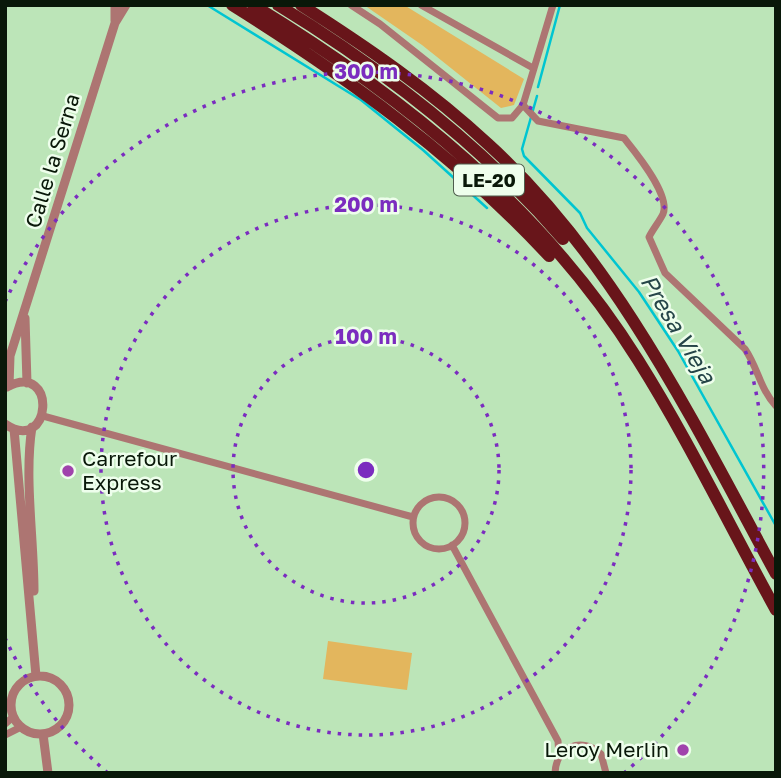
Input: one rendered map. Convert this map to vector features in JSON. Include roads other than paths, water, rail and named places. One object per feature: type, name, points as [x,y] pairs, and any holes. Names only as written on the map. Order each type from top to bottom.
[{"type":"highway","points":[[232,5],[386,107],[496,203],[577,289],[617,338],[668,411]]},
{"type":"highway","name":"LE-20","points":[[253,5],[355,70],[472,164],[535,227],[604,310],[668,411],[776,610]]},
{"type":"highway","name":"LE-20","points":[[278,5],[381,73],[481,153],[570,246],[651,353],[776,574]]},
{"type":"highway","points":[[301,5],[408,77],[489,144],[529,186],[599,270],[621,300],[651,353]]},
{"type":"street","name":"Calle la Serna","points":[[115,5],[115,23]]},
{"type":"street","name":"Calle la Serna","points":[[43,415],[40,392],[27,383],[7,387],[10,356],[115,23],[126,5]]},
{"type":"street","points":[[351,5],[380,24],[498,118],[512,118],[523,105],[553,5]]},
{"type":"street","points":[[421,5],[533,68]]},
{"type":"street","points":[[523,105],[534,118],[624,138],[633,148],[665,200],[663,214],[649,237],[665,273],[744,349],[754,362],[763,390],[776,406]]},
{"type":"street","name":"Calle la Serna","points":[[25,310],[27,383]]},
{"type":"street","points":[[33,624],[34,530],[27,456],[32,427],[43,415],[413,517]]},
{"type":"street","points":[[5,424],[15,429],[32,427]]},
{"type":"street","points":[[15,429],[36,676]]},
{"type":"street","points":[[430,498],[447,498],[454,502],[464,516],[463,533],[452,545],[438,549],[422,544],[413,531],[413,517],[422,502],[430,498]]},
{"type":"street","points":[[452,545],[558,741],[559,756],[555,773]]},
{"type":"street","points":[[36,676],[58,682],[67,693],[70,708],[60,727],[43,734],[32,733],[20,727],[13,717],[11,703],[15,690],[25,680],[36,676]]},
{"type":"street","points":[[5,724],[13,717]]},
{"type":"street","points":[[5,735],[20,727]]},
{"type":"street","points":[[43,734],[48,773]]},
{"type":"street","points":[[558,741],[571,746],[587,745],[595,748],[605,761],[606,773]]},
{"type":"street","points":[[559,756],[571,746]]},
{"type":"waterway","name":"Presa Vieja","points":[[207,5],[361,100],[423,150],[487,208]]},
{"type":"waterway","points":[[538,87],[560,5]]},
{"type":"waterway","name":"Presa Vieja","points":[[537,96],[522,149],[524,156],[580,213],[587,228],[639,292],[678,351],[776,526]]},
{"type":"place","name":"Carrefour Express","points":[[68,471]]},
{"type":"place","name":"Leroy Merlin","points":[[683,750]]}]
